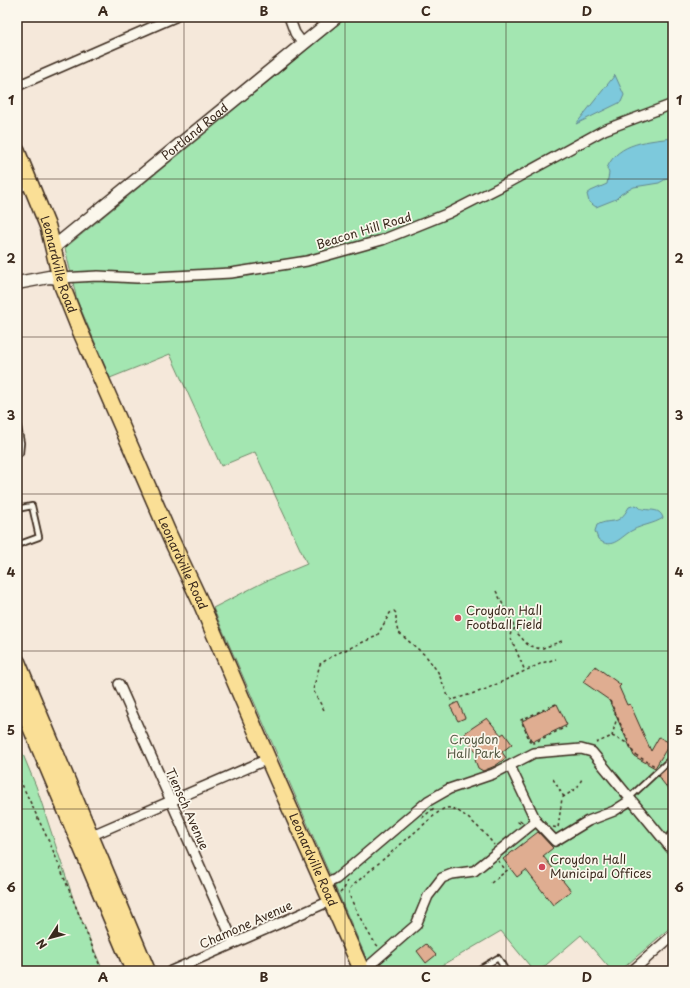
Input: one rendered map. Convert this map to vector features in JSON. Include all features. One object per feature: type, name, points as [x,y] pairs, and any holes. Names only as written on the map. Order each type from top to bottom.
[{"type":"highway","points":[[17,662],[147,971]]},
{"type":"highway","points":[[17,694],[134,971]]},
{"type":"main road","name":"Leonardville Road","points":[[17,151],[24,185],[43,212],[54,247],[64,294],[170,537],[200,601],[323,885],[333,897],[361,970]]},
{"type":"street","points":[[289,17],[302,44]]},
{"type":"street","name":"Portland Road","points":[[54,247],[336,17]]},
{"type":"street","points":[[17,86],[168,18]]},
{"type":"street","name":"Beacon Hill Road","points":[[60,278],[98,276],[137,278],[231,273],[307,260],[374,242],[419,227],[449,213],[604,130],[673,104]]},
{"type":"street","points":[[17,283],[49,277],[60,278]]},
{"type":"street","name":"Tiensch Avenue","points":[[119,684],[234,943]]},
{"type":"street","points":[[323,885],[336,879],[435,796],[454,786],[493,774],[530,754],[542,752],[581,749],[588,750],[595,754],[673,851]]},
{"type":"street","points":[[90,836],[268,759]]},
{"type":"street","points":[[510,766],[536,821],[554,841],[588,821],[608,814],[630,799]]},
{"type":"street","points":[[361,970],[370,965],[416,925],[428,896],[439,881],[452,874],[473,872],[536,821]]},
{"type":"street","name":"Chamone Avenue","points":[[171,971],[333,897]]},
{"type":"street","points":[[632,971],[673,935]]},
{"type":"lane","points":[[17,422],[21,443],[20,453],[17,454]]},
{"type":"lane","points":[[17,509],[32,506],[39,537],[17,545]]},
{"type":"lane","points":[[630,799],[673,757]]},
{"type":"lane","points":[[664,841],[673,833]]},
{"type":"lane","points":[[476,971],[498,958],[506,971]]},
{"type":"path","points":[[496,591],[514,628],[524,641],[535,648],[545,648],[562,641]]},
{"type":"path","points":[[324,710],[313,690],[320,664],[336,654],[377,635],[391,612],[394,611],[396,613],[396,624],[399,634],[426,656],[438,672],[452,700],[484,690],[542,663],[556,659]]},
{"type":"path","points":[[514,628],[510,632],[510,636],[525,672]]},
{"type":"path","points":[[610,701],[634,754],[657,768]]},
{"type":"path","points":[[529,741],[527,732],[521,720],[556,704]]},
{"type":"path","points":[[612,736],[616,721],[619,720]]},
{"type":"path","points":[[529,741],[531,744],[566,727]]},
{"type":"path","points":[[596,743],[612,736],[625,742],[628,741]]},
{"type":"path","points":[[17,774],[58,861],[102,971]]},
{"type":"path","points":[[548,826],[558,828],[562,798],[577,788],[583,777]]},
{"type":"path","points":[[553,779],[564,797]]},
{"type":"path","points":[[420,820],[436,807]]},
{"type":"path","points":[[387,950],[375,944],[369,935],[349,895],[351,887],[436,814],[448,808],[459,812],[494,844],[494,854],[507,871]]},
{"type":"path","points":[[491,883],[510,868]]},
{"type":"path","points":[[333,897],[343,891],[349,879]]},
{"type":"green space","name":"Croydon Hall Park","points":[[347,17],[673,17],[673,925],[620,971],[612,971],[581,935],[539,971],[534,971],[501,931],[433,971],[372,971],[213,608],[264,582],[307,564],[255,452],[221,466],[170,354],[110,378],[77,300],[65,248]]},
{"type":"green space","points":[[17,740],[36,786],[75,904],[103,971],[17,971]]},
{"type":"water","points":[[615,75],[624,95],[621,102],[576,124]]},
{"type":"water","points":[[673,138],[673,175],[659,183],[634,187],[621,194],[616,199],[596,207],[589,202],[587,194],[607,184],[609,173],[607,168],[612,159],[619,153],[635,144]]},
{"type":"water","points":[[635,505],[642,509],[658,511],[663,518],[633,530],[612,543],[603,543],[598,539],[595,531],[597,525],[618,520],[629,507]]},
{"type":"building","points":[[595,666],[621,685],[619,687],[627,705],[630,704],[651,751],[659,737],[670,743],[655,768],[634,756],[609,700],[583,682]]},
{"type":"building","points":[[458,702],[465,718],[458,721],[450,706]]},
{"type":"building","points":[[557,704],[567,725],[532,742],[522,721]]},
{"type":"building","points":[[487,718],[501,735],[504,733],[512,744],[502,752],[506,758],[495,766],[483,771],[478,768],[475,760],[479,755],[464,736],[466,732]]},
{"type":"building","points":[[673,763],[673,795],[658,776]]},
{"type":"building","name":"Croydon Hall Municipal Offices","points":[[538,832],[553,848],[543,856],[571,891],[553,905],[526,870],[517,877],[503,859]]},
{"type":"building","points":[[426,944],[436,955],[426,963],[417,951]]},
{"type":"place","name":"Croydon Hall Football Field","points":[[458,618]]},
{"type":"place","name":"Croydon Hall Municipal Offices","points":[[542,867]]}]
